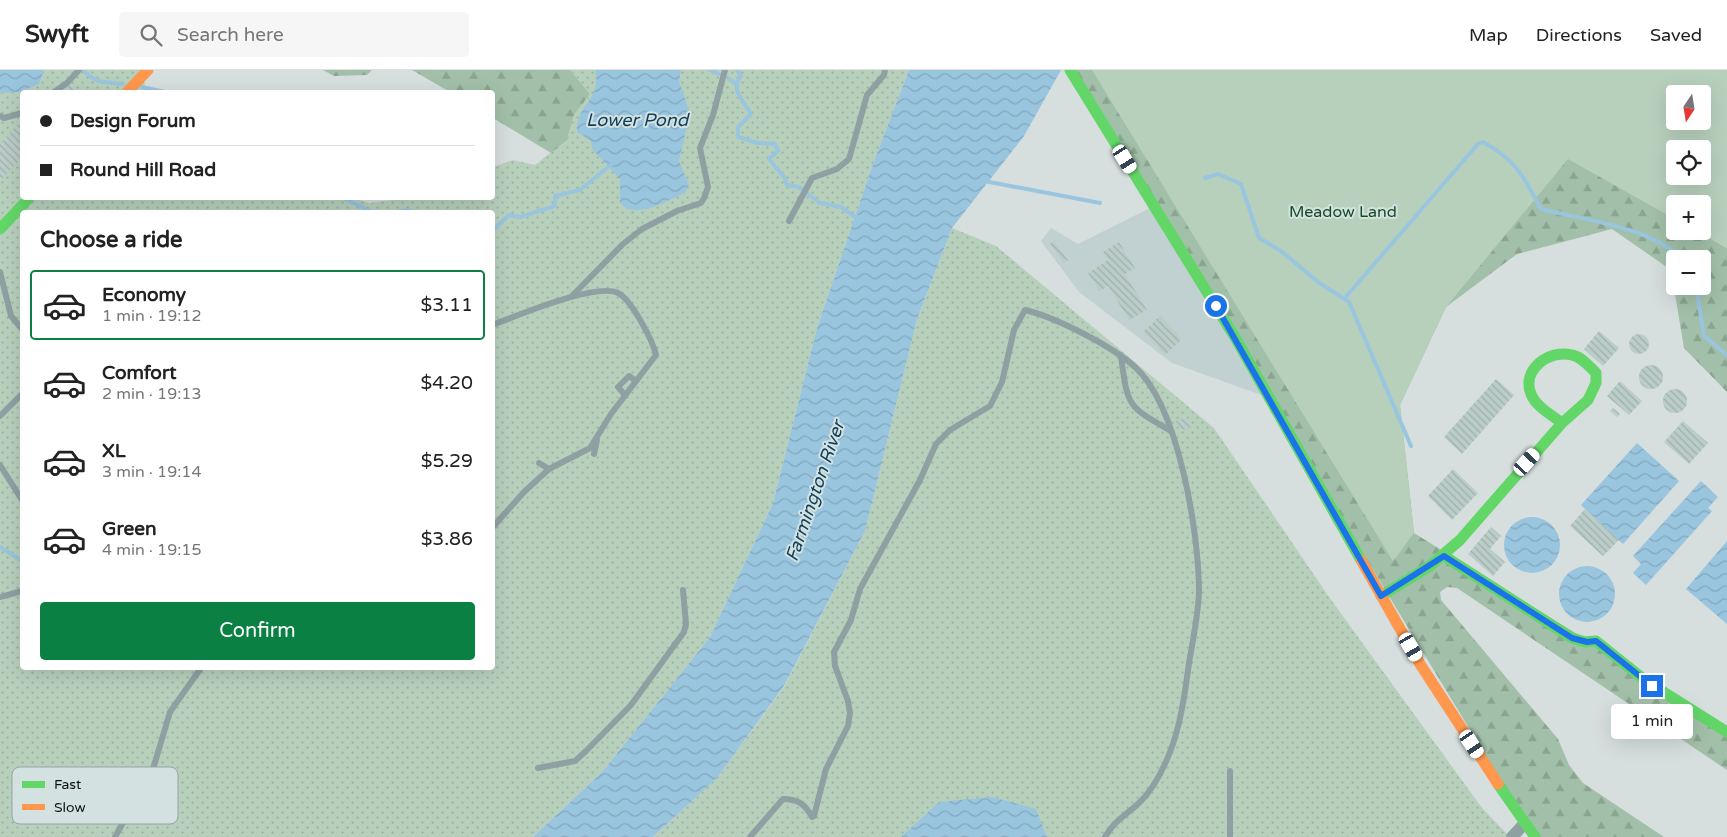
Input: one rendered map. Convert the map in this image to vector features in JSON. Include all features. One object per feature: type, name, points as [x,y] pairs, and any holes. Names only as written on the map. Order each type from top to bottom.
[{"type":"main road","points":[[129,90],[148,70]]},
{"type":"main road","points":[[1070,70],[1236,339],[1420,664],[1534,837]]},
{"type":"main road","points":[[0,229],[27,200]]},
{"type":"main road","points":[[1381,596],[1444,556],[1562,423],[1588,400],[1594,389],[1597,377],[1593,369],[1581,358],[1564,352],[1544,359],[1534,371],[1530,383],[1533,397],[1562,423]]},
{"type":"main road","points":[[1444,556],[1572,638],[1587,642],[1596,641],[1646,681],[1727,732]]},
{"type":"street","points":[[1512,837],[1524,824]]},
{"type":"lane","points":[[572,296],[623,244],[642,229],[677,210],[701,203],[708,187],[700,148],[713,115],[725,70]]},
{"type":"lane","points":[[788,221],[812,178],[837,169],[849,159],[867,95],[884,75],[885,70]]},
{"type":"lane","points":[[56,90],[78,71]]},
{"type":"lane","points":[[0,116],[4,118],[20,113]]},
{"type":"lane","points":[[0,272],[11,316],[20,327]]},
{"type":"lane","points":[[495,324],[572,296],[606,291],[618,293],[627,301],[654,345],[656,355],[611,414],[590,448],[549,469],[524,492],[495,525]]},
{"type":"lane","points":[[750,837],[783,799],[795,799],[806,807],[812,818],[814,816],[826,769],[848,726],[850,713],[835,666],[834,652],[851,620],[860,590],[912,495],[936,444],[950,430],[990,406],[1002,382],[1014,330],[1025,310],[1091,338],[1135,367],[1160,400],[1171,431],[1191,508],[1199,591],[1193,641],[1176,732],[1171,750],[1156,783],[1139,803],[1112,824],[1105,837]]},
{"type":"lane","points":[[1121,357],[1127,396],[1134,408],[1171,431]]},
{"type":"lane","points":[[625,395],[618,387],[629,376],[636,381]]},
{"type":"lane","points":[[624,382],[631,388]]},
{"type":"lane","points":[[0,416],[20,396]]},
{"type":"lane","points":[[594,454],[597,438]]},
{"type":"lane","points":[[539,462],[549,469]]},
{"type":"lane","points":[[0,465],[20,497]]},
{"type":"lane","points":[[538,768],[576,760],[631,705],[684,632],[686,624],[683,590]]},
{"type":"lane","points":[[0,597],[20,592]]},
{"type":"lane","points":[[154,767],[170,712],[200,670]]},
{"type":"lane","points":[[1230,771],[1230,837]]},
{"type":"lane","points":[[115,837],[122,824]]},
{"type":"shaded area","points":[[1154,206],[1270,398],[1172,363],[1079,292],[1041,241],[1051,228],[1078,244]]},
{"type":"green space","points":[[0,70],[141,70],[147,90],[20,90],[20,200],[359,200],[369,203],[393,200],[495,200],[495,166],[513,160],[535,165],[567,140],[574,115],[590,94],[570,70],[909,70],[874,161],[817,328],[773,503],[710,637],[603,771],[533,837],[0,837]]},
{"type":"green space","points":[[323,70],[372,70],[367,75],[334,76]]},
{"type":"green space","points":[[412,70],[570,70],[590,94],[574,115],[567,140],[551,153],[495,119],[495,90],[447,90]]},
{"type":"green space","name":"Meadow Land","points":[[1070,70],[1652,70],[1582,166],[1666,214],[1666,240],[1711,239],[1727,248],[1727,392],[1684,348],[1675,295],[1711,295],[1711,250],[1666,250],[1666,267],[1612,229],[1517,254],[1446,307],[1400,405],[1414,533],[1727,727],[1727,770],[1457,588],[1447,587],[1440,592],[1441,600],[1558,739],[1569,765],[1583,783],[1664,837],[1535,837]]},
{"type":"green space","name":"Meadow Land","points":[[1092,70],[1727,70],[1727,248],[1711,239],[1711,195],[1666,195],[1666,214],[1568,159],[1446,307],[1400,405],[1414,533],[1393,561]]},
{"type":"green space","points":[[952,228],[996,246],[1214,428],[1329,597],[1482,808],[1510,837],[653,837],[717,778],[784,687],[865,531],[917,319]]},
{"type":"water","points":[[0,70],[44,70],[39,84],[20,90],[20,92],[0,93]]},
{"type":"water","name":"Lower Pond","points":[[595,70],[681,70],[679,81],[690,113],[679,161],[689,185],[685,193],[643,210],[627,208],[620,203],[620,179],[592,149],[591,141],[577,132],[580,114],[595,89]]},
{"type":"water","name":"Farmington River","points":[[909,70],[1061,70],[1024,136],[952,228],[917,319],[865,531],[784,686],[717,778],[653,837],[533,837],[603,771],[710,637],[773,503],[817,328],[874,161]]},
{"type":"water","points":[[1637,443],[1679,481],[1623,544],[1581,505]]},
{"type":"water","points":[[1701,481],[1718,497],[1708,508],[1712,511],[1646,585],[1633,573],[1641,564],[1633,556]]},
{"type":"water","points":[[1532,517],[1552,525],[1560,545],[1552,565],[1532,573],[1512,565],[1504,545],[1512,525]]},
{"type":"water","points":[[1727,541],[1727,624],[1686,589]]},
{"type":"water","points":[[1587,566],[1607,574],[1615,594],[1607,614],[1587,622],[1567,614],[1559,594],[1567,574]]},
{"type":"water","points":[[992,797],[1036,809],[1047,837],[901,837],[939,802]]},
{"type":"building","points":[[70,84],[77,90],[65,90]]},
{"type":"building","points":[[20,122],[20,159],[0,181],[0,144]]},
{"type":"building","points":[[1054,241],[1068,260],[1064,263],[1050,244]]},
{"type":"building","points":[[1119,242],[1135,268],[1125,274],[1147,310],[1129,320],[1108,286],[1099,291],[1088,273],[1108,260],[1103,252]]},
{"type":"building","points":[[1160,316],[1182,339],[1165,355],[1143,332]]},
{"type":"building","points":[[1599,331],[1619,348],[1603,366],[1584,349]]},
{"type":"building","points":[[1639,334],[1646,337],[1649,344],[1646,351],[1639,354],[1632,351],[1629,344],[1632,337]]},
{"type":"building","points":[[1651,365],[1660,368],[1663,377],[1660,386],[1651,389],[1642,386],[1639,377],[1642,368]]},
{"type":"building","points":[[1496,379],[1514,395],[1462,454],[1444,437]]},
{"type":"building","points":[[1620,381],[1642,401],[1629,415],[1607,396]]},
{"type":"building","points":[[1675,389],[1684,392],[1687,401],[1684,410],[1675,413],[1666,410],[1663,401],[1666,392]]},
{"type":"building","points":[[1613,408],[1620,414],[1617,417],[1610,411]]},
{"type":"building","points":[[1187,417],[1191,427],[1180,431],[1176,421]]},
{"type":"building","points":[[1683,421],[1708,443],[1689,464],[1664,442]]},
{"type":"building","points":[[1453,469],[1478,493],[1452,520],[1428,496]]},
{"type":"building","points":[[1585,509],[1619,540],[1603,556],[1570,526]]},
{"type":"building","points":[[1491,527],[1501,536],[1490,549],[1505,562],[1493,576],[1468,554]]},
{"type":"waterway","points":[[83,70],[97,80],[123,84]]},
{"type":"waterway","points":[[710,70],[719,74]]},
{"type":"waterway","points":[[737,70],[741,76],[738,81],[737,91],[751,114],[738,127],[738,137],[758,143],[775,144],[778,151],[769,159],[784,177],[787,185],[799,187],[820,203],[841,207],[855,217],[858,217]]},
{"type":"waterway","points":[[729,79],[737,84]]},
{"type":"waterway","points":[[142,87],[156,90]]},
{"type":"waterway","points":[[1344,299],[1478,144],[1483,142],[1504,156],[1518,170],[1541,209],[1616,226],[1653,239],[1671,250]]},
{"type":"waterway","points":[[495,228],[509,215],[520,217],[552,207],[555,205],[555,196],[580,190],[612,164]]},
{"type":"waterway","points":[[1205,178],[1218,174],[1241,184],[1259,238],[1281,251],[1318,282],[1349,302],[1411,446]]},
{"type":"waterway","points":[[984,181],[1100,203]]},
{"type":"waterway","points":[[347,200],[368,210]]},
{"type":"waterway","points":[[1697,295],[1704,336],[1727,355]]},
{"type":"waterway","points":[[0,547],[20,560]]},
{"type":"traffic: fast","points":[[1070,70],[1236,339],[1361,560]]},
{"type":"traffic: fast","points":[[0,229],[27,200]]},
{"type":"traffic: fast","points":[[1381,596],[1430,566],[1460,540],[1562,423],[1588,400],[1596,383],[1596,373],[1579,358],[1563,354],[1554,355],[1539,363],[1530,377],[1529,385],[1533,399],[1562,423]]},
{"type":"traffic: fast","points":[[1444,556],[1572,638],[1585,642],[1596,641],[1646,681],[1727,732]]},
{"type":"traffic: fast","points":[[1498,784],[1535,837]]},
{"type":"traffic: slow","points":[[129,90],[148,70]]},
{"type":"traffic: slow","points":[[1361,560],[1420,664],[1498,784]]},
{"type":"route","points":[[1216,306],[1381,596],[1444,556],[1572,638],[1587,642],[1596,641],[1652,686]]}]
